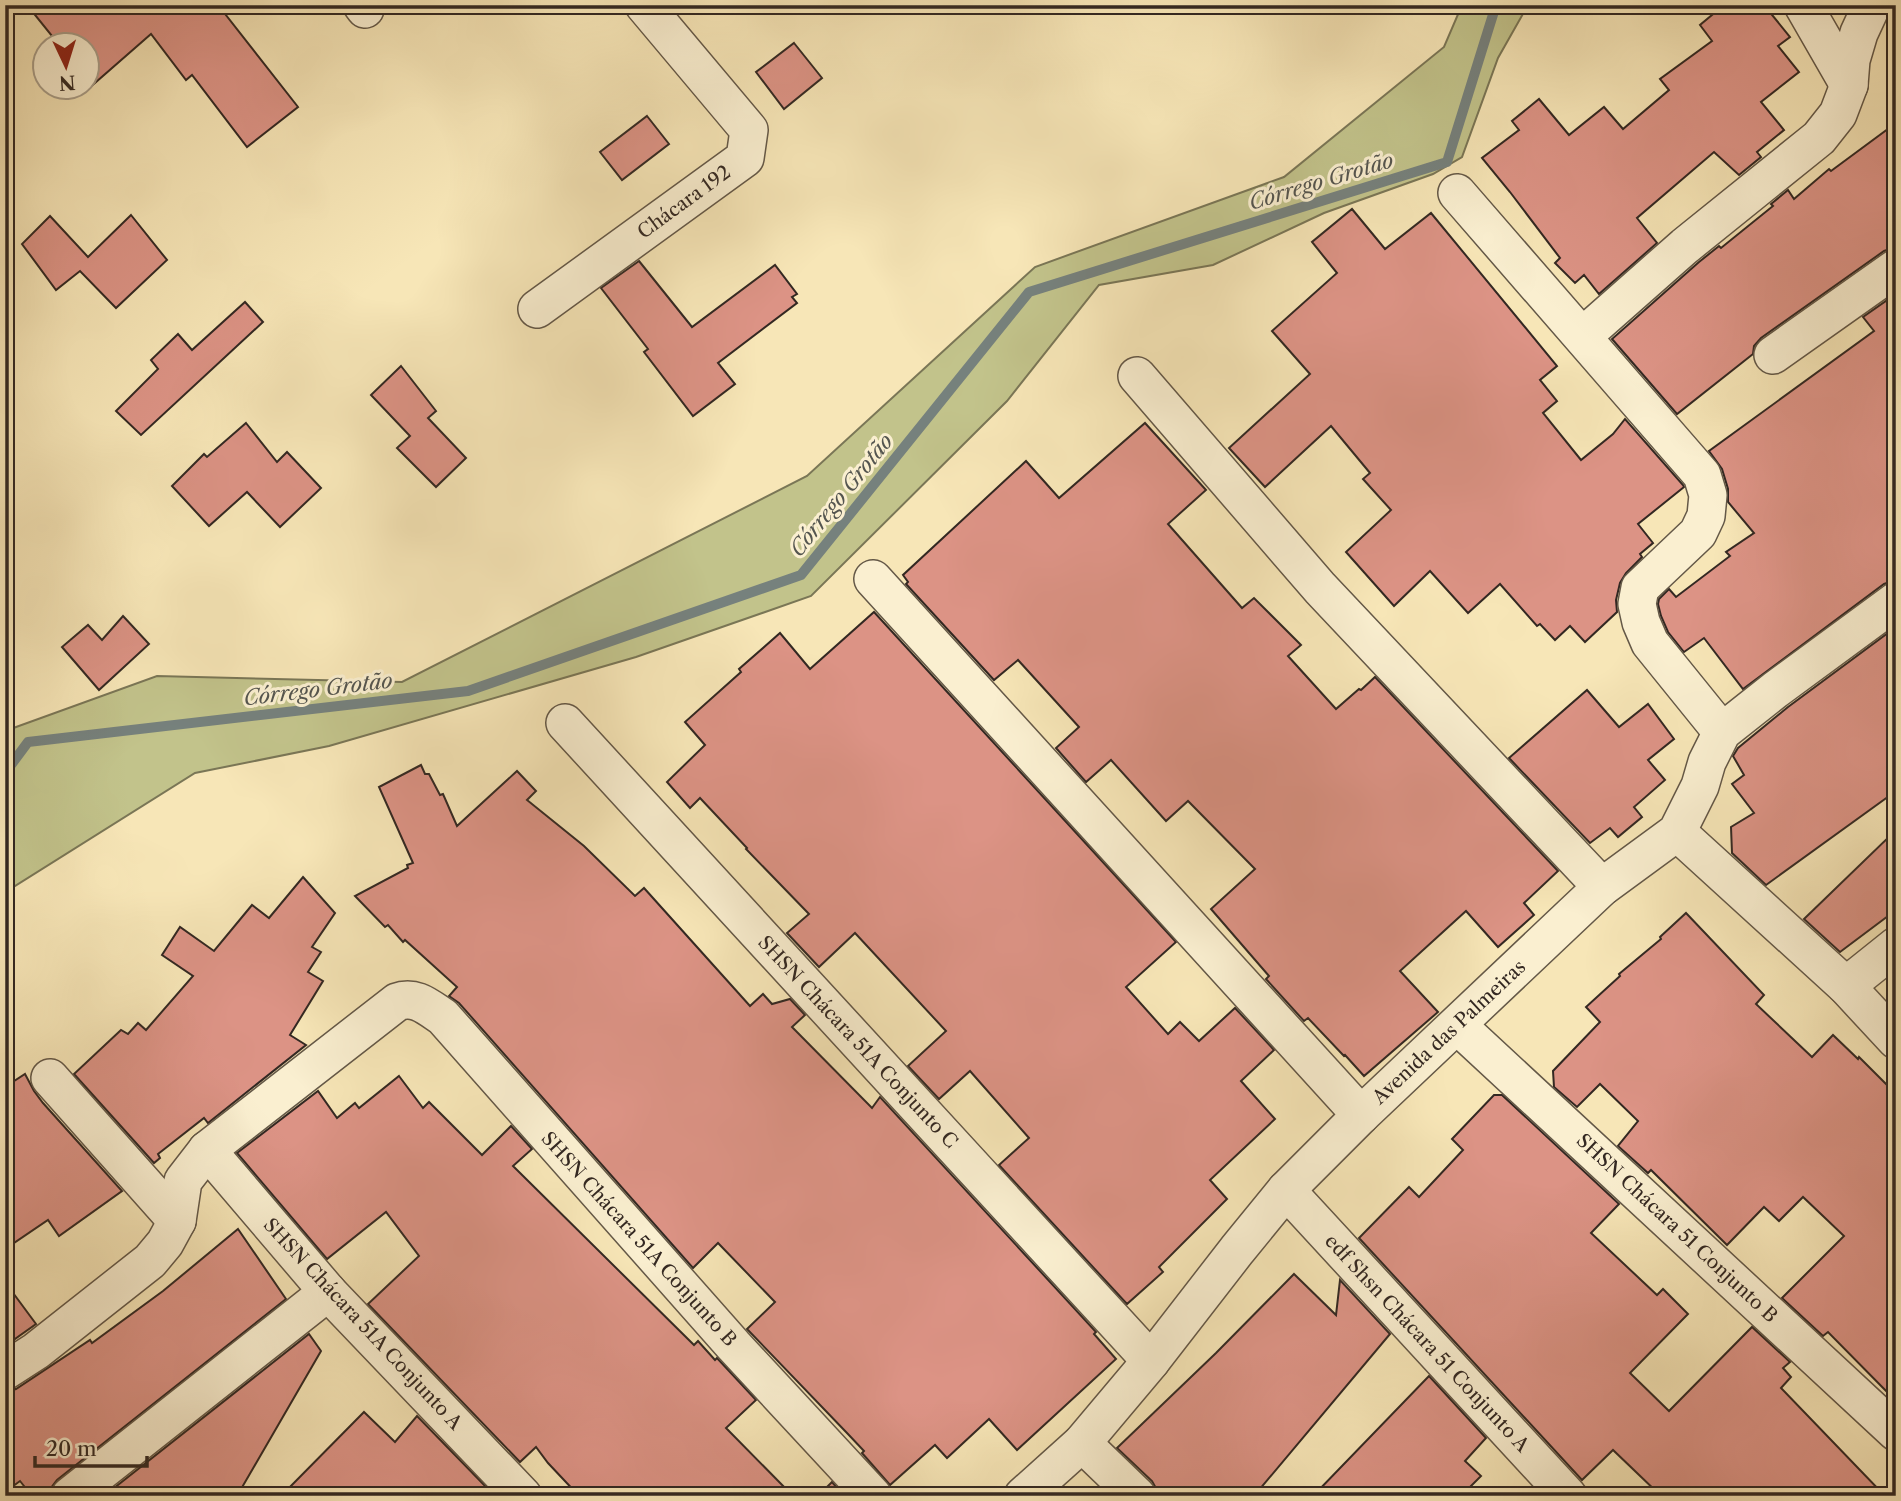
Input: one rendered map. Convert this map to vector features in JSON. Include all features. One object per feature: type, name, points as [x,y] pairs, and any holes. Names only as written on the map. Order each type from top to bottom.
[{"type":"street","name":"Chácara 192","points":[[537,309],[745,158],[749,130],[644,5]]},
{"type":"street","points":[[1803,5],[1849,85]]},
{"type":"street","points":[[1583,336],[1685,246],[1819,138],[1838,114],[1849,85],[1851,60],[1859,33],[1872,5]]},
{"type":"street","points":[[1457,193],[1702,475],[1708,495],[1706,516],[1698,533],[1640,588],[1637,604],[1650,643],[1722,732]]},
{"type":"street","points":[[1773,355],[1896,268]]},
{"type":"street","points":[[1137,376],[1320,588],[1602,887]]},
{"type":"street","points":[[873,579],[1361,1115]]},
{"type":"street","name":"Avenida das Palmeiras","points":[[1023,1496],[1082,1443],[1151,1361],[1286,1190],[1361,1115],[1602,887],[1677,832],[1722,732],[1896,601]]},
{"type":"street","name":"SHSN Chácara 51A Conjunto C","points":[[565,723],[1151,1361]]},
{"type":"street","points":[[1677,832],[1846,986],[1896,1040]]},
{"type":"street","points":[[1846,986],[1896,946]]},
{"type":"street","name":"SHSN Chácara 51A Conjunto B","points":[[207,1150],[397,1002],[406,999],[419,1001],[443,1017],[734,1346],[873,1496]]},
{"type":"street","name":"SHSN Chácara 51 Conjunto B","points":[[1457,1025],[1896,1432]]},
{"type":"street","points":[[50,1078],[177,1221]]},
{"type":"street","points":[[5,1371],[150,1261],[177,1221],[183,1181],[207,1150]]},
{"type":"street","name":"SHSN Chácara 51A Conjunto A","points":[[207,1150],[328,1292],[523,1496]]},
{"type":"street","name":"edf Shsn Chácara 51 Conjunto A","points":[[1286,1190],[1568,1496]]},
{"type":"street","points":[[70,1496],[328,1292]]},
{"type":"street","points":[[1082,1443],[1137,1496]]},
{"type":"green space","points":[[1462,5],[1528,5],[1498,58],[1462,157],[1433,174],[1324,213],[1213,265],[1099,285],[1007,401],[811,596],[636,657],[329,746],[195,773],[12,888],[5,908],[5,731],[157,676],[402,682],[807,476],[1035,267],[1284,177],[1444,47]]},
{"type":"building","points":[[27,5],[218,5],[298,107],[247,147],[192,75],[186,80],[151,34],[102,77],[102,32],[49,32]]},
{"type":"building","points":[[1724,5],[1764,5],[1790,37],[1778,46],[1799,72],[1761,102],[1784,130],[1757,152],[1761,157],[1739,175],[1714,152],[1637,218],[1657,243],[1599,294],[1584,275],[1575,283],[1555,263],[1560,258],[1482,158],[1519,130],[1512,121],[1539,99],[1569,135],[1604,107],[1623,129],[1669,90],[1660,79],[1712,41],[1700,25]]},
{"type":"building","points":[[794,43],[822,78],[784,109],[756,72]]},
{"type":"building","points":[[647,116],[669,144],[622,180],[600,152]]},
{"type":"building","points":[[1896,123],[1896,247],[1884,251],[1761,338],[1754,346],[1753,354],[1677,414],[1612,339],[1699,262],[1719,246],[1721,248],[1773,206],[1771,204],[1788,190],[1794,199],[1829,169],[1831,171]]},
{"type":"building","points":[[1352,209],[1385,249],[1431,213],[1557,366],[1540,380],[1557,401],[1543,413],[1581,460],[1613,434],[1625,419],[1683,485],[1684,487],[1638,524],[1653,543],[1640,554],[1642,557],[1620,583],[1616,600],[1617,612],[1585,642],[1570,626],[1555,640],[1540,624],[1537,626],[1500,584],[1468,613],[1430,571],[1394,606],[1346,552],[1391,510],[1363,479],[1370,473],[1331,426],[1265,487],[1229,448],[1310,374],[1272,331],[1337,273],[1312,242]]},
{"type":"building","points":[[131,215],[167,260],[116,308],[80,271],[56,290],[22,244],[50,216],[88,257]]},
{"type":"building","points":[[639,261],[692,327],[775,265],[797,294],[792,297],[797,303],[718,363],[735,384],[693,416],[644,352],[648,349],[601,288]]},
{"type":"building","points":[[1896,294],[1896,580],[1884,584],[1743,689],[1704,638],[1684,652],[1668,632],[1658,604],[1659,599],[1669,589],[1676,597],[1730,556],[1726,552],[1754,533],[1728,502],[1728,489],[1722,469],[1709,451],[1874,331],[1863,317]]},
{"type":"building","points":[[245,302],[263,322],[141,435],[116,411],[158,369],[151,360],[178,334],[192,350]]},
{"type":"building","points":[[401,366],[436,411],[428,418],[466,458],[436,487],[397,448],[410,436],[371,395]]},
{"type":"building","points":[[246,423],[277,462],[287,452],[321,488],[280,527],[247,492],[209,526],[172,486],[204,454],[207,457]]},
{"type":"building","points":[[1145,423],[1206,490],[1168,524],[1242,608],[1254,598],[1301,645],[1288,656],[1336,709],[1375,677],[1558,871],[1524,903],[1534,915],[1498,947],[1466,911],[1400,971],[1438,1012],[1364,1076],[1308,1018],[1304,1021],[1266,979],[1269,976],[1211,909],[1255,869],[1188,801],[1166,821],[1111,760],[1086,782],[1056,748],[1079,727],[1018,660],[994,680],[906,584],[908,582],[903,575],[1026,461],[1059,498]]},
{"type":"building","points":[[874,612],[1176,942],[1126,987],[1168,1034],[1180,1022],[1199,1041],[1235,1008],[1274,1050],[1241,1081],[1275,1119],[1210,1180],[1227,1199],[1159,1267],[1163,1272],[1127,1304],[999,1165],[1029,1138],[970,1071],[939,1099],[908,1066],[946,1031],[855,933],[819,967],[787,933],[809,914],[700,798],[690,808],[667,782],[705,745],[685,722],[780,633],[810,669]]},
{"type":"building","points":[[123,616],[149,644],[99,690],[62,647],[88,625],[102,640]]},
{"type":"building","points":[[1896,627],[1896,791],[1766,885],[1732,853],[1731,827],[1754,813],[1732,784],[1744,775],[1733,756],[1738,748],[1788,707]]},
{"type":"building","points":[[1587,690],[1619,727],[1648,704],[1674,739],[1648,760],[1665,780],[1634,807],[1642,817],[1618,837],[1610,828],[1590,843],[1509,758]]},
{"type":"building","points":[[421,765],[440,795],[443,794],[457,826],[517,771],[536,791],[527,800],[584,846],[635,896],[644,888],[750,1006],[763,994],[772,1004],[790,999],[805,1015],[792,1027],[872,1108],[880,1097],[1096,1332],[1094,1334],[1116,1359],[1017,1450],[989,1419],[947,1458],[935,1445],[890,1485],[862,1453],[864,1451],[747,1329],[775,1302],[718,1243],[693,1268],[459,1003],[449,996],[457,987],[405,940],[403,942],[388,925],[385,927],[355,896],[413,863],[379,787]]},
{"type":"building","points":[[1896,830],[1896,910],[1840,952],[1804,919]]},
{"type":"building","points":[[303,877],[335,913],[312,947],[321,952],[308,972],[323,981],[290,1035],[306,1045],[208,1123],[204,1118],[158,1154],[160,1158],[154,1163],[74,1074],[121,1030],[128,1034],[138,1023],[146,1030],[193,976],[162,955],[180,927],[214,951],[252,905],[269,918]]},
{"type":"building","points":[[1686,913],[1764,995],[1756,1004],[1812,1057],[1833,1035],[1896,1094],[1896,1401],[1828,1332],[1823,1336],[1782,1298],[1844,1236],[1803,1197],[1779,1221],[1764,1207],[1727,1245],[1651,1170],[1648,1173],[1618,1146],[1638,1121],[1600,1084],[1577,1107],[1554,1087],[1553,1071],[1600,1022],[1586,1007]]},
{"type":"building","points":[[25,1074],[43,1103],[122,1191],[59,1236],[48,1220],[5,1249],[5,1087]]},
{"type":"building","points":[[399,1076],[423,1108],[429,1102],[482,1155],[511,1126],[532,1149],[513,1166],[694,1345],[698,1341],[756,1400],[726,1428],[793,1496],[579,1496],[536,1447],[520,1462],[368,1304],[419,1256],[386,1212],[327,1259],[237,1153],[318,1091],[337,1118],[355,1103],[359,1108]]},
{"type":"building","points":[[1494,1095],[1502,1095],[1619,1204],[1591,1233],[1657,1295],[1663,1289],[1688,1314],[1630,1373],[1669,1411],[1752,1327],[1790,1362],[1783,1368],[1791,1377],[1781,1388],[1885,1496],[1661,1496],[1613,1450],[1582,1480],[1359,1238],[1409,1187],[1419,1197],[1463,1150],[1452,1139]]},
{"type":"building","points":[[238,1229],[286,1299],[57,1480],[51,1488],[50,1496],[32,1496],[20,1481],[5,1492],[5,1392],[16,1389],[90,1340],[92,1343],[163,1291]]},
{"type":"building","points":[[1294,1274],[1336,1315],[1340,1280],[1390,1334],[1254,1496],[1157,1496],[1152,1481],[1117,1448]]},
{"type":"building","points":[[5,1282],[36,1324],[5,1346]]},
{"type":"building","points":[[309,1334],[321,1351],[237,1496],[104,1496]]},
{"type":"building","points":[[1429,1376],[1486,1438],[1465,1461],[1481,1476],[1461,1496],[1313,1496]]},
{"type":"building","points":[[364,1412],[395,1442],[417,1416],[489,1490],[482,1496],[281,1496]]},
{"type":"building","points":[[832,1482],[844,1496],[818,1496]]},
{"type":"waterway","name":"Córrego Grotão","points":[[5,773],[28,742],[468,691],[801,575],[1029,292],[1447,162],[1496,5]]}]
